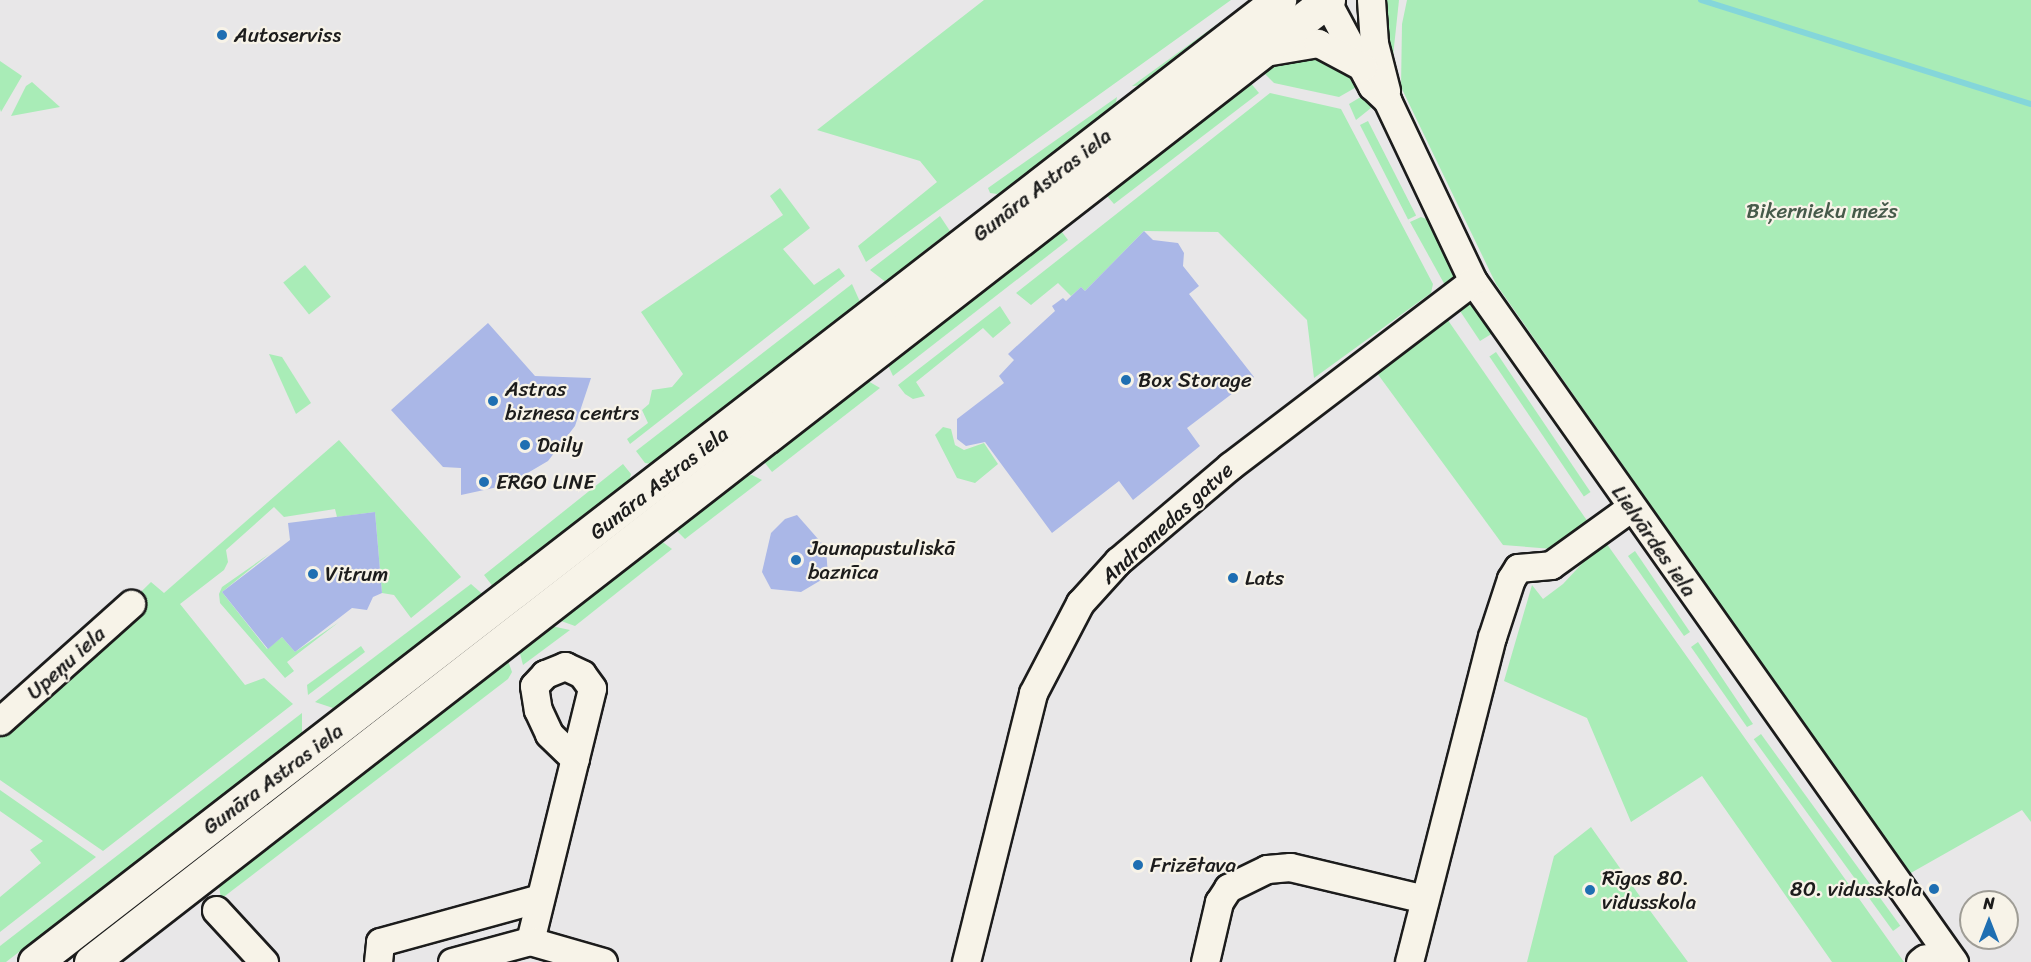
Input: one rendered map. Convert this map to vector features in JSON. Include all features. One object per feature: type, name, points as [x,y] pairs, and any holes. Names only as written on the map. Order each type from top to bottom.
[{"type":"main road","name":"Gunāra Astras iela","points":[[91,962],[1169,106],[1279,0]]},
{"type":"main road","name":"Gunāra Astras iela","points":[[35,962],[168,858],[1169,106],[1264,52],[1334,0]]},
{"type":"main road","points":[[168,858],[190,883]]},
{"type":"street","name":"Lielvārdes iela","points":[[1334,0],[1368,55],[1387,100],[1473,280],[1630,508],[1954,962]]},
{"type":"street","points":[[1368,55],[1371,0]]},
{"type":"street","name":"Gunāra Astras iela","points":[[1264,52],[1318,43],[1368,55]]},
{"type":"street","name":"Andromedas gatve","points":[[966,962],[1033,693],[1080,603],[1118,561],[1230,466],[1473,280]]},
{"type":"street","points":[[1409,962],[1424,898],[1511,579],[1518,568],[1551,565],[1630,508]]},
{"type":"street","name":"Upeņu iela","points":[[0,721],[131,604]]},
{"type":"street","points":[[530,941],[575,759]]},
{"type":"street","points":[[1205,962],[1219,902],[1228,888],[1267,869],[1290,867],[1424,898]]},
{"type":"street","points":[[378,962],[380,942],[540,898]]},
{"type":"street","points":[[216,910],[264,962]]},
{"type":"street","points":[[482,914],[484,953]]},
{"type":"street","points":[[452,962],[530,941],[603,962]]},
{"type":"green space","points":[[984,0],[1231,0],[866,262],[858,246],[937,182],[920,161],[817,130]]},
{"type":"green space","points":[[1375,0],[1399,0],[1392,66]]},
{"type":"green space","name":"Biķernieku mežs","points":[[1407,0],[2031,0],[2031,822],[2022,810],[1909,874],[1496,284],[1401,87],[1402,24]]},
{"type":"green space","points":[[1223,20],[1226,25],[1149,85],[1132,86]]},
{"type":"green space","points":[[1335,55],[1360,85],[1339,97],[1274,83],[1263,72],[1285,57]]},
{"type":"green space","points":[[0,61],[22,76],[1,112],[0,109]]},
{"type":"green space","points":[[1249,81],[1259,93],[1114,204],[1107,196],[1144,157]]},
{"type":"green space","points":[[32,82],[60,107],[11,116],[26,86]]},
{"type":"green space","points":[[1270,93],[1341,109],[1433,284],[1431,293],[1314,378],[1307,320],[1218,232],[1144,231],[1085,291],[1081,287],[1071,296],[1058,283],[1031,305],[1016,293]]},
{"type":"green space","points":[[1364,95],[1371,108],[1356,120],[1349,104]]},
{"type":"green space","points":[[1117,97],[1114,113],[1042,168],[997,194],[990,193],[988,188]]},
{"type":"green space","points":[[1368,121],[1416,215],[1408,220],[1360,125]]},
{"type":"green space","points":[[780,188],[810,228],[783,249],[814,285],[839,268],[845,276],[630,444],[627,439],[648,423],[642,410],[649,404],[652,390],[672,387],[683,374],[641,312],[783,215],[770,196]]},
{"type":"green space","points":[[940,216],[950,231],[920,254],[911,269],[887,283],[870,270]]},
{"type":"green space","points":[[1421,217],[1429,220],[1457,273],[1446,287],[1410,222]]},
{"type":"green space","points":[[1062,232],[1068,240],[893,376],[887,363],[996,272]]},
{"type":"green space","points":[[305,265],[331,297],[309,314],[283,283]]},
{"type":"green space","points":[[852,284],[861,304],[652,464],[645,463],[636,451]]},
{"type":"green space","points":[[1467,301],[1474,303],[1493,333],[1480,341],[1458,308]]},
{"type":"green space","points":[[1000,306],[1011,323],[993,338],[983,328],[916,382],[925,396],[913,399],[905,394],[898,385]]},
{"type":"green space","points":[[1445,316],[1588,522],[1553,549],[1503,545],[1374,369]]},
{"type":"green space","points":[[1496,352],[1591,492],[1584,497],[1489,356]]},
{"type":"green space","points":[[269,354],[282,357],[311,403],[296,414]]},
{"type":"green space","points":[[868,381],[880,388],[772,472],[765,463],[766,450],[831,400]]},
{"type":"green space","points":[[943,427],[951,429],[955,445],[964,450],[984,443],[998,464],[975,483],[957,478],[935,435]]},
{"type":"green space","points":[[339,440],[461,577],[411,618],[394,595],[382,593],[375,512],[337,517],[335,509],[284,517],[274,507],[226,550],[228,562],[224,570],[180,604],[245,685],[264,678],[293,704],[103,851],[0,780],[0,731],[151,582],[164,593]]},
{"type":"green space","points":[[623,464],[631,474],[629,481],[545,545],[497,592],[484,575]]},
{"type":"green space","points":[[752,475],[762,480],[685,539],[674,528],[740,477]]},
{"type":"green space","points":[[656,537],[672,549],[575,626],[550,617]]},
{"type":"green space","points":[[1604,540],[1904,962],[1832,962],[1702,776],[1631,822],[1587,718],[1504,681],[1532,585],[1543,599],[1563,584]]},
{"type":"green space","points":[[1635,551],[1690,632],[1684,636],[1628,556]]},
{"type":"green space","points":[[269,554],[222,592],[267,649],[282,637],[295,652],[339,622],[287,662],[294,671],[285,678],[220,603],[219,594],[222,587]]},
{"type":"green space","points":[[471,584],[488,599],[401,666],[333,708],[315,702]]},
{"type":"green space","points":[[542,624],[570,630],[523,665],[518,646]]},
{"type":"green space","points":[[1698,642],[1753,724],[1747,727],[1691,647]]},
{"type":"green space","points":[[361,646],[365,652],[308,695],[307,685]]},
{"type":"green space","points":[[507,658],[512,672],[508,679],[221,899],[218,879]]},
{"type":"green space","points":[[302,713],[302,734],[6,962],[0,962],[0,946]]},
{"type":"green space","points":[[1761,734],[1900,926],[1893,931],[1754,739]]},
{"type":"green space","points":[[0,790],[96,857],[0,932],[0,897],[41,863],[30,850],[43,841],[0,811]]},
{"type":"green space","name":"Rīgas 80. vidusskola","points":[[1591,827],[1688,962],[1527,962],[1554,856]]},
{"type":"building","name":"Box Storage","points":[[1144,231],[1153,240],[1178,243],[1184,253],[1183,266],[1199,286],[1189,294],[1254,377],[1187,428],[1200,446],[1133,500],[1119,481],[1052,533],[985,442],[966,446],[957,439],[957,419],[1004,383],[999,376],[1014,360],[1008,354],[1055,311],[1052,306],[1063,298],[1066,301],[1081,287],[1085,291]]},
{"type":"building","name":"Astras biznesa centrs","points":[[488,323],[535,376],[591,378],[575,426],[548,461],[507,485],[461,495],[461,468],[443,467],[391,410]]},
{"type":"building","name":"Vitrum","points":[[375,512],[382,593],[373,597],[367,610],[352,608],[295,652],[282,637],[268,649],[222,592],[290,540],[288,523]]},
{"type":"building","name":"Jaunapustuliskā baznīca","points":[[797,515],[826,548],[828,576],[801,592],[771,589],[762,572],[771,533],[785,519]]},
{"type":"waterway","points":[[1701,0],[2031,104]]},
{"type":"place","name":"Autoserviss","points":[[222,35]]},
{"type":"place","name":"Box Storage","points":[[1126,380]]},
{"type":"place","name":"Astras biznesa centrs","points":[[493,401]]},
{"type":"place","name":"Daily","points":[[525,445]]},
{"type":"place","name":"ERGO LINE","points":[[484,482]]},
{"type":"place","name":"Jaunapustuliskā baznīca","points":[[796,560]]},
{"type":"place","name":"Vitrum","points":[[313,574]]},
{"type":"place","name":"Lats","points":[[1233,578]]},
{"type":"place","name":"Frizētava","points":[[1138,865]]},
{"type":"place","name":"80. vidusskola","points":[[1934,889]]},
{"type":"place","name":"Rīgas 80. vidusskola","points":[[1590,890]]}]
